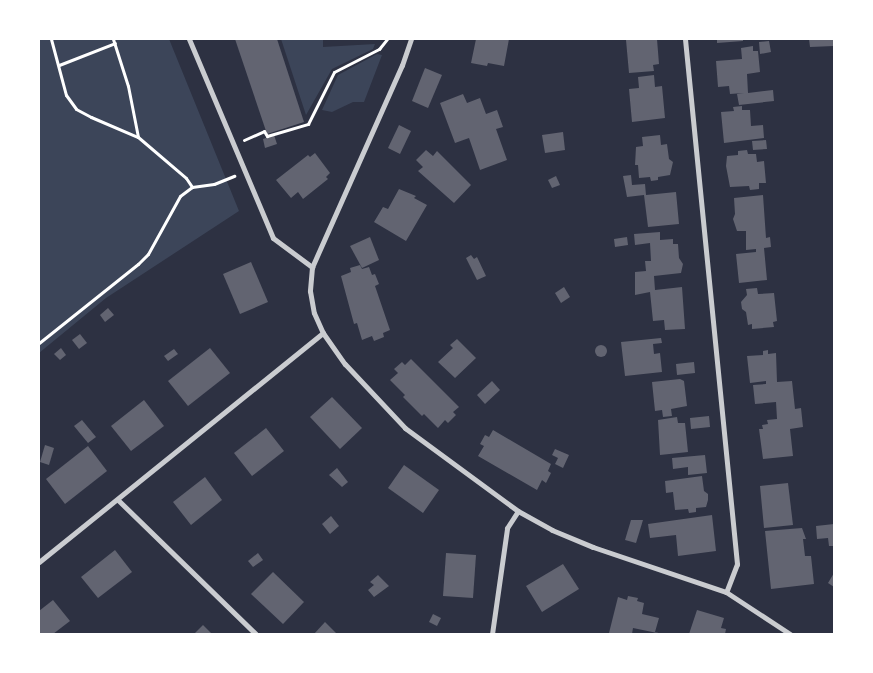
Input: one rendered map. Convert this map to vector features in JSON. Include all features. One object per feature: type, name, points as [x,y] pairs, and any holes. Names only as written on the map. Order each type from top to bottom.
[{"type":"street","points":[[189,39],[273,238],[312,267]]},
{"type":"street","points":[[411,39],[402,65],[312,267],[310,291],[314,313],[323,333],[345,364],[405,428],[518,511],[552,530],[593,548],[726,592],[790,634]]},
{"type":"street","points":[[685,39],[737,564],[726,592]]},
{"type":"street","points":[[39,562],[323,333]]},
{"type":"street","points":[[118,500],[256,634]]},
{"type":"street","points":[[492,634],[507,528],[518,511]]},
{"type":"path","points":[[51,39],[66,95],[76,108],[91,117],[138,137],[186,178],[192,187]]},
{"type":"path","points":[[113,39],[128,86],[138,137]]},
{"type":"path","points":[[233,144],[264,132],[267,136],[308,124],[334,72],[379,49],[387,39]]},
{"type":"path","points":[[59,65],[115,43]]},
{"type":"path","points":[[39,343],[148,254],[180,196],[192,187],[214,184],[244,172]]},
{"type":"shaded area","points":[[39,39],[169,39],[239,211],[106,298],[39,353]]},
{"type":"shaded area","points":[[281,39],[323,39],[323,47],[375,44],[373,49],[332,69],[306,115]]},
{"type":"shaded area","points":[[377,54],[382,55],[364,102],[353,102],[332,112],[322,110],[338,75]]},
{"type":"building","points":[[235,39],[277,39],[304,122],[267,134]]},
{"type":"building","points":[[476,39],[509,39],[504,66],[488,63],[487,66],[471,63]]},
{"type":"building","points":[[657,39],[659,64],[653,65],[654,71],[629,73],[626,40]]},
{"type":"building","points":[[717,39],[743,39],[743,41],[717,43]]},
{"type":"building","points":[[809,39],[834,39],[834,46],[810,47]]},
{"type":"building","points":[[769,41],[771,52],[760,54],[759,42]]},
{"type":"building","points":[[753,46],[753,51],[758,51],[760,72],[747,74],[748,93],[773,90],[774,101],[739,105],[737,94],[744,93],[730,94],[729,86],[718,87],[716,61],[742,59],[741,48]]},
{"type":"building","points":[[425,68],[442,75],[428,108],[412,101]]},
{"type":"building","points":[[654,75],[655,87],[662,86],[665,118],[632,122],[629,89],[639,88],[638,77]]},
{"type":"building","points":[[463,94],[467,103],[480,98],[486,114],[497,110],[503,127],[496,129],[507,160],[480,170],[469,138],[455,143],[440,103]]},
{"type":"building","points":[[742,106],[742,110],[750,110],[751,126],[763,125],[764,138],[724,143],[721,112],[734,111],[733,107]]},
{"type":"building","points":[[399,125],[411,131],[400,154],[388,148]]},
{"type":"building","points":[[563,132],[565,150],[545,153],[542,135]]},
{"type":"building","points":[[274,135],[277,144],[265,148],[263,139]]},
{"type":"building","points":[[660,135],[661,145],[667,144],[669,159],[673,162],[670,175],[658,177],[658,180],[651,181],[650,177],[639,178],[638,165],[635,165],[636,147],[643,146],[642,137]]},
{"type":"building","points":[[766,140],[767,149],[753,150],[752,141]]},
{"type":"building","points":[[426,150],[433,156],[437,151],[471,185],[454,203],[418,171],[423,167],[416,160]]},
{"type":"building","points":[[747,150],[748,154],[756,154],[757,162],[764,161],[766,183],[759,183],[759,189],[750,190],[749,186],[730,187],[726,166],[727,156],[738,155],[738,151]]},
{"type":"building","points":[[315,153],[330,173],[326,177],[328,179],[303,199],[298,192],[291,198],[276,180],[308,155],[310,157]]},
{"type":"building","points":[[631,175],[632,185],[645,184],[646,195],[676,192],[679,224],[648,227],[644,195],[627,197],[623,176]]},
{"type":"building","points":[[556,176],[560,185],[552,188],[548,180]]},
{"type":"building","points":[[399,189],[416,196],[414,198],[427,205],[406,241],[374,222],[383,207],[388,209]]},
{"type":"building","points":[[763,195],[766,238],[770,237],[771,247],[764,248],[767,280],[739,283],[736,254],[756,252],[756,249],[746,250],[746,231],[737,231],[733,219],[735,214],[734,198]]},
{"type":"building","points":[[660,232],[660,240],[673,239],[673,244],[678,244],[679,258],[683,264],[681,273],[654,276],[655,290],[682,287],[685,329],[665,330],[664,320],[653,321],[650,292],[635,295],[635,272],[646,271],[645,261],[651,261],[650,243],[635,245],[634,234]]},
{"type":"building","points":[[370,237],[379,260],[362,268],[350,246]]},
{"type":"building","points":[[627,237],[628,245],[615,247],[614,239]]},
{"type":"building","points":[[471,255],[474,259],[477,257],[486,276],[477,280],[466,258]]},
{"type":"building","points":[[251,262],[268,302],[240,314],[223,274]]},
{"type":"building","points":[[360,265],[362,269],[369,267],[372,275],[375,274],[379,284],[375,286],[390,330],[383,333],[384,337],[374,341],[372,336],[362,340],[357,323],[354,324],[341,276],[351,272],[350,268]]},
{"type":"building","points":[[564,287],[570,297],[561,303],[555,293]]},
{"type":"building","points":[[757,288],[758,294],[774,293],[777,321],[773,322],[774,327],[752,329],[752,324],[748,325],[746,312],[742,309],[741,302],[747,295],[746,289]]},
{"type":"building","points":[[108,308],[114,315],[105,322],[100,315]]},
{"type":"building","points":[[80,334],[87,343],[79,349],[72,340]]},
{"type":"building","points":[[661,338],[662,343],[653,344],[654,354],[660,353],[662,372],[625,376],[621,342]]},
{"type":"building","points":[[457,339],[476,358],[455,378],[438,362],[453,348],[450,345]]},
{"type":"building","points":[[601,345],[607,351],[601,357],[595,351]]},
{"type":"building","points":[[61,348],[66,355],[60,360],[54,354]]},
{"type":"building","points":[[210,348],[230,373],[188,406],[168,381]]},
{"type":"building","points":[[174,349],[178,354],[168,361],[164,356]]},
{"type":"building","points":[[768,350],[768,354],[776,353],[777,382],[792,381],[795,409],[801,408],[803,427],[790,429],[793,456],[763,459],[759,429],[763,429],[762,425],[768,424],[767,420],[777,419],[776,402],[755,404],[753,385],[766,384],[766,381],[750,383],[747,356],[763,355],[763,351]]},
{"type":"building","points":[[411,359],[459,407],[453,412],[456,415],[448,423],[445,420],[438,428],[424,414],[422,416],[403,397],[405,395],[390,380],[398,373],[394,369],[402,362],[405,365]]},
{"type":"building","points":[[694,362],[695,373],[677,375],[676,364]]},
{"type":"building","points":[[680,379],[684,381],[687,406],[671,409],[672,416],[663,417],[662,410],[655,411],[652,382]]},
{"type":"building","points":[[492,381],[500,390],[485,404],[477,395]]},
{"type":"building","points":[[332,397],[362,428],[340,449],[310,417]]},
{"type":"building","points":[[144,400],[164,426],[131,451],[111,426]]},
{"type":"building","points":[[709,416],[710,427],[691,429],[690,418]]},
{"type":"building","points":[[677,417],[678,423],[685,423],[688,452],[660,455],[658,420]]},
{"type":"building","points":[[82,420],[96,437],[88,443],[74,426]]},
{"type":"building","points":[[266,428],[284,451],[252,476],[234,453]]},
{"type":"building","points":[[493,430],[551,464],[548,471],[551,473],[546,483],[542,480],[537,490],[478,456],[484,446],[480,444],[485,435],[489,437]]},
{"type":"building","points":[[45,445],[54,448],[49,465],[40,462]]},
{"type":"building","points":[[88,446],[107,471],[65,504],[46,479]]},
{"type":"building","points":[[555,449],[569,455],[563,468],[555,464],[558,458],[552,455]]},
{"type":"building","points":[[705,455],[707,473],[688,475],[688,467],[673,469],[672,458]]},
{"type":"building","points":[[404,465],[439,490],[423,513],[388,488]]},
{"type":"building","points":[[337,468],[348,482],[342,487],[329,475]]},
{"type":"building","points":[[702,476],[704,491],[708,494],[706,507],[696,508],[696,512],[689,513],[688,509],[675,510],[673,492],[666,493],[665,481]]},
{"type":"building","points":[[205,477],[222,500],[191,525],[173,502]]},
{"type":"building","points":[[788,483],[793,525],[764,528],[760,486]]},
{"type":"building","points":[[712,515],[716,551],[678,556],[676,535],[650,538],[648,524]]},
{"type":"building","points":[[331,516],[339,526],[330,534],[322,524]]},
{"type":"building","points":[[631,520],[643,520],[636,543],[625,540]]},
{"type":"building","points":[[834,524],[834,546],[829,546],[828,538],[817,539],[816,526]]},
{"type":"building","points":[[802,528],[806,539],[803,539],[805,556],[811,556],[814,584],[771,589],[765,531]]},
{"type":"building","points":[[115,550],[132,572],[98,598],[81,577]]},
{"type":"building","points":[[258,553],[263,560],[253,567],[248,561]]},
{"type":"building","points":[[446,553],[476,555],[473,598],[443,596]]},
{"type":"building","points":[[563,564],[579,589],[542,612],[526,586]]},
{"type":"building","points":[[273,572],[304,602],[283,624],[251,594]]},
{"type":"building","points":[[834,573],[834,587],[828,583]]},
{"type":"building","points":[[378,575],[389,586],[374,597],[368,590],[374,585],[370,582]]},
{"type":"building","points":[[628,596],[638,598],[637,601],[644,603],[642,614],[659,618],[655,632],[662,634],[633,628],[632,634],[609,633],[618,597],[627,600]]},
{"type":"building","points":[[53,600],[70,621],[53,634],[39,634],[39,611]]},
{"type":"building","points":[[697,610],[724,618],[721,628],[726,629],[725,634],[689,634]]},
{"type":"building","points":[[433,614],[441,618],[437,626],[429,622]]},
{"type":"building","points":[[325,622],[337,634],[314,634]]},
{"type":"building","points":[[203,625],[212,634],[194,634]]}]
